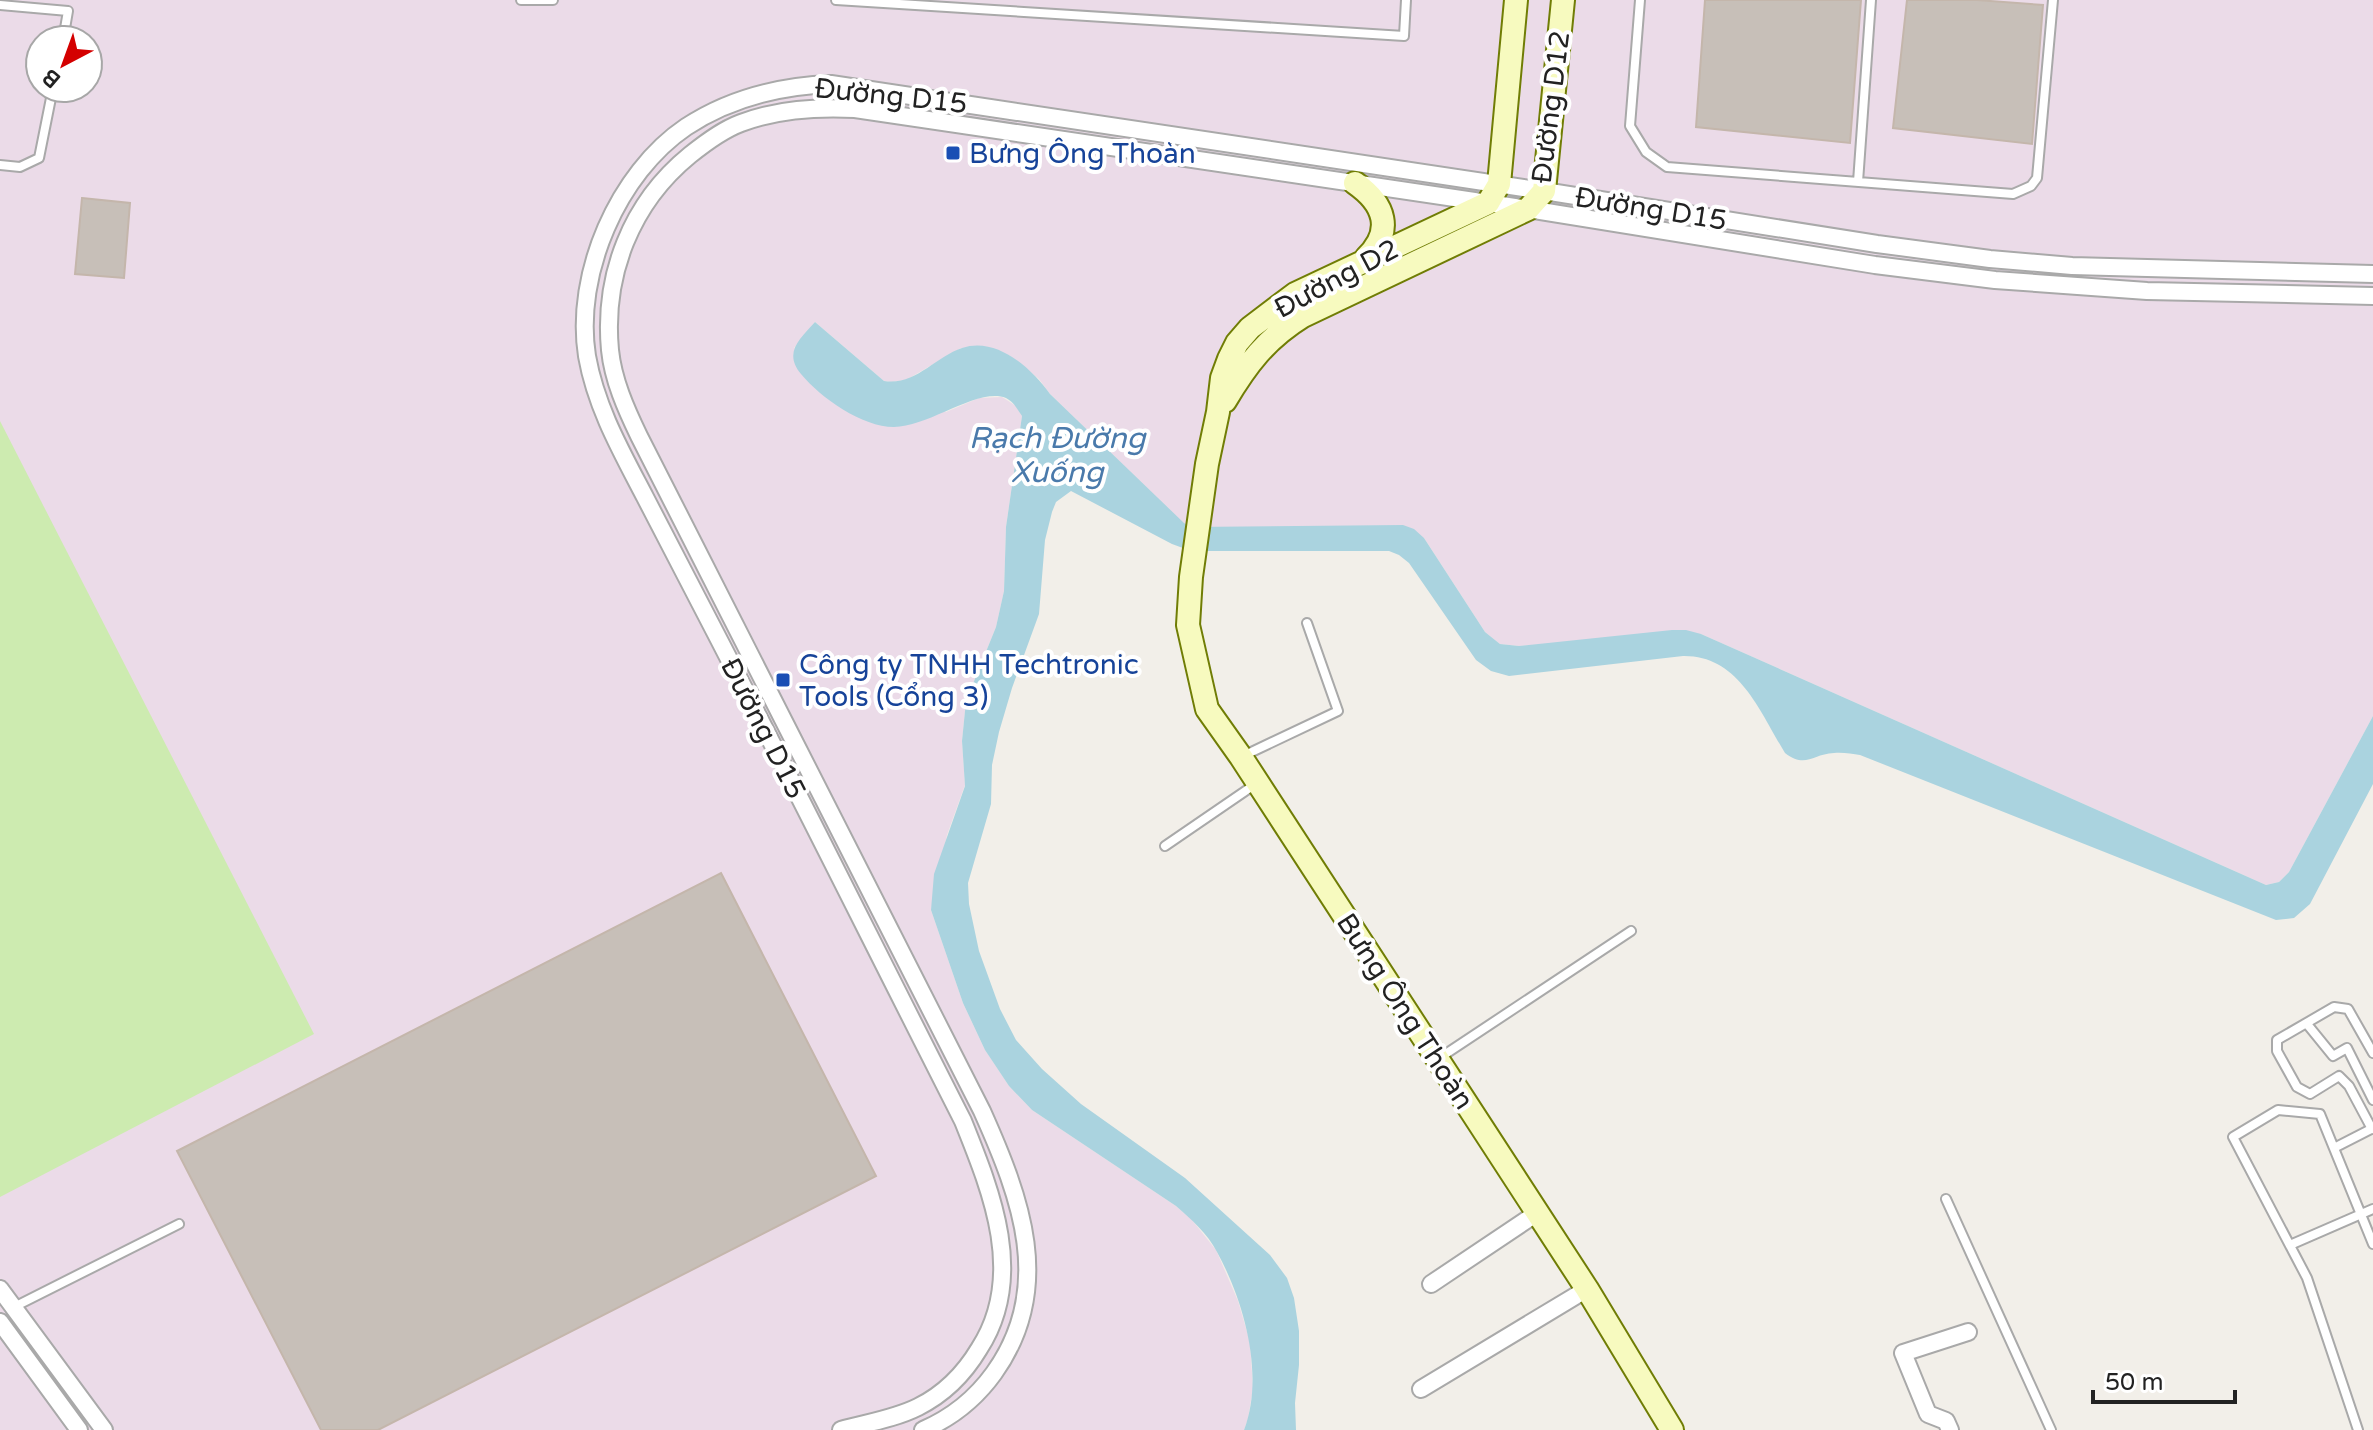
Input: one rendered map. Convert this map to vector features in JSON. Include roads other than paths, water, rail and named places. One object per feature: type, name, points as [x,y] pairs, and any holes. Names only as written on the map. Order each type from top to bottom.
[{"type":"street","name":"Đường D12","points":[[1494,194],[1516,0]]},
{"type":"street","name":"Đường D12","points":[[1528,209],[1544,191],[1563,0]]},
{"type":"street","name":"Đường D15","points":[[841,1430],[915,1409],[956,1380],[973,1359],[998,1312],[1003,1285],[1001,1232],[963,1121],[605,419],[592,379],[585,327],[594,261],[607,226],[634,180],[667,142],[685,128],[708,114],[757,94],[807,85],[843,85],[1494,194],[1528,209],[1875,265],[1995,280],[2147,291],[2373,296]]},
{"type":"street","name":"Đường D15","points":[[923,1430],[971,1400],[1005,1358],[1015,1337],[1022,1315],[1029,1266],[1020,1213],[1002,1155],[982,1111],[626,409],[616,379],[610,352],[610,297],[624,244],[634,222],[663,179],[700,147],[739,124],[768,114],[825,107],[855,109],[1355,183],[1494,194],[1544,191],[1990,259],[2072,266],[2373,274]]},
{"type":"street","points":[[1355,183],[1379,207],[1383,230],[1374,250],[1357,265]]},
{"type":"street","name":"Đường D2","points":[[1191,577],[1222,378],[1237,343],[1250,328],[1295,294],[1494,194]]},
{"type":"street","name":"Đường D2","points":[[1218,412],[1243,370],[1284,328],[1303,316],[1528,209]]},
{"type":"street","name":"Bưng Ông Thoàn","points":[[1191,577],[1188,625],[1207,709],[1587,1289],[1672,1430]]},
{"type":"street","points":[[716,633],[736,623]]},
{"type":"street","points":[[1431,1284],[1537,1213]]},
{"type":"street","points":[[0,1289],[7,1311],[104,1430]]},
{"type":"street","points":[[1421,1389],[1587,1289]]},
{"type":"street","points":[[0,1322],[79,1430]]},
{"type":"street","points":[[1950,1430],[1946,1421],[1928,1414],[1903,1353],[1968,1332]]},
{"type":"lane","points":[[521,0],[547,1]]},
{"type":"lane","points":[[836,0],[1404,36],[1406,0]]},
{"type":"lane","points":[[1640,0],[1630,126],[1638,141],[1667,167],[2013,194],[2031,186],[2037,178],[2053,0]]},
{"type":"lane","points":[[1858,182],[1871,0]]},
{"type":"lane","points":[[0,5],[68,11],[66,24]]},
{"type":"lane","points":[[0,165],[20,167],[39,158],[50,104]]},
{"type":"lane","points":[[1241,757],[1338,711],[1307,623]]},
{"type":"lane","points":[[1165,846],[1257,783]]},
{"type":"lane","points":[[1437,1059],[1631,931]]},
{"type":"lane","points":[[2334,1148],[2373,1129],[2349,1086],[2339,1076],[2310,1094],[2297,1087],[2277,1051],[2277,1040],[2334,1007],[2348,1009],[2373,1053]]},
{"type":"lane","points":[[2307,1024],[2333,1056],[2347,1048],[2373,1100]]},
{"type":"lane","points":[[2358,1430],[2307,1278],[2233,1137],[2278,1110],[2320,1114],[2373,1244]]},
{"type":"lane","points":[[1946,1199],[2051,1430]]},
{"type":"lane","points":[[2290,1245],[2373,1209]]},
{"type":"lane","points":[[7,1311],[179,1224]]},
{"type":"water","name":"Rạch Đường Xuống","points":[[815,322],[884,381],[915,375],[962,348],[988,347],[1012,357],[1190,527],[1403,525],[1424,538],[1485,632],[1500,644],[1519,646],[1672,630],[1701,634],[2266,885],[2279,882],[2289,872],[2373,716],[2373,784],[2310,904],[2294,918],[2276,920],[1860,755],[1837,753],[1804,760],[1792,758],[1785,753],[1746,689],[1719,665],[1702,658],[1683,656],[1509,676],[1491,671],[1476,660],[1409,563],[1399,555],[1389,551],[1191,551],[1071,491],[1056,502],[1045,540],[1039,614],[999,732],[992,765],[991,804],[968,883],[969,904],[979,951],[1000,1009],[1016,1040],[1042,1069],[1081,1104],[1185,1178],[1270,1255],[1287,1278],[1294,1298],[1299,1331],[1296,1430],[1244,1430],[1250,1409],[1252,1362],[1236,1293],[1213,1245],[1176,1206],[1032,1110],[1009,1086],[985,1050],[963,1003],[931,910],[934,874],[965,786],[962,741],[966,701],[996,627],[1004,591],[1006,527],[1022,416],[1009,400],[995,396],[967,402],[908,425],[882,426],[856,417],[819,392],[796,366],[793,359],[796,346]]},
{"type":"place","name":"Bưng Ông Thoàn","points":[[953,153]]},
{"type":"place","name":"Công ty TNHH Techtronic Tools (Cổng 3)","points":[[783,680]]}]
